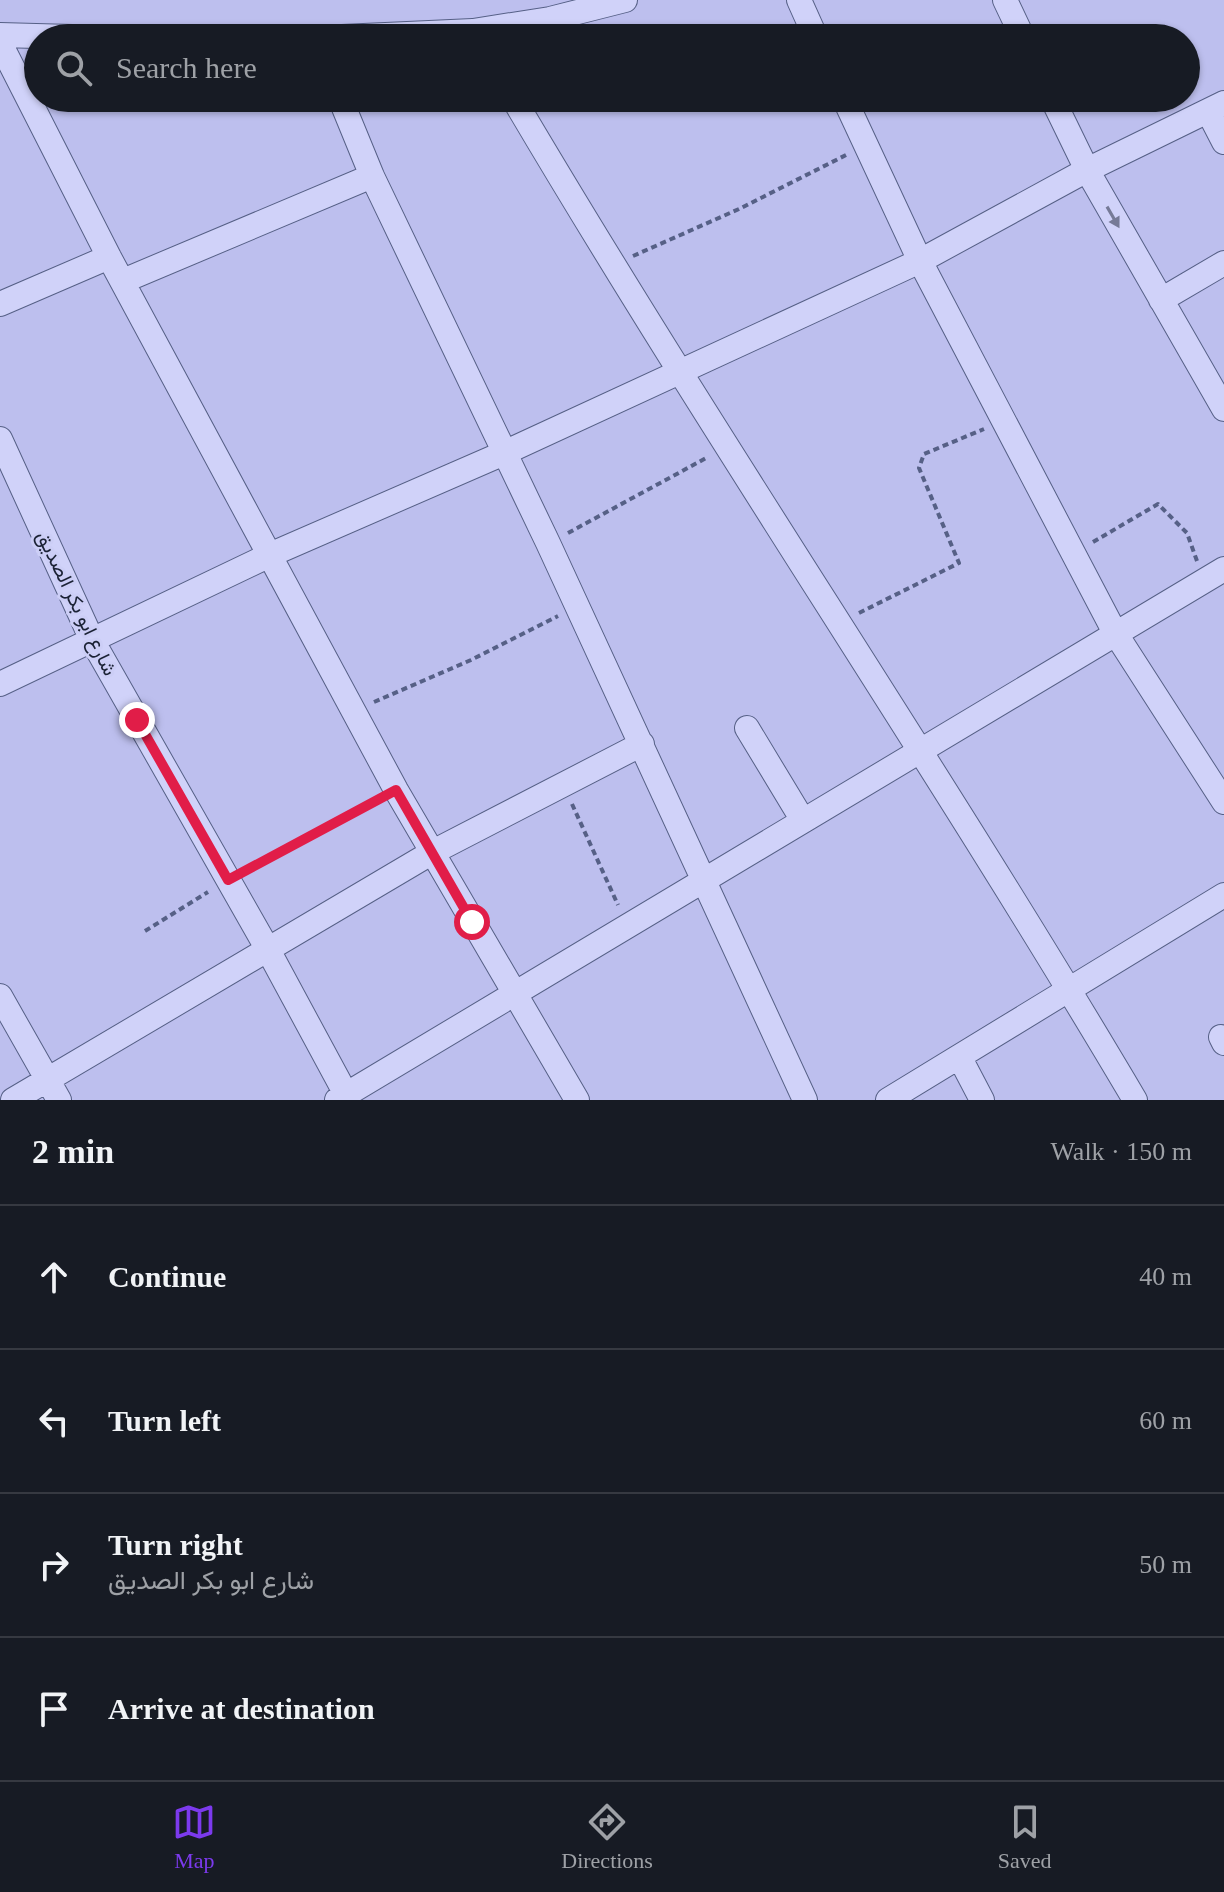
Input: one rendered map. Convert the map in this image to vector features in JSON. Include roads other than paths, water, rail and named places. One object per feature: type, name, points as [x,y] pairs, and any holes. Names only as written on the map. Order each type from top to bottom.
[{"type":"street","points":[[525,24],[625,0]]},
{"type":"street","points":[[799,0],[810,24]]},
{"type":"street","points":[[1005,0],[1016,24]]},
{"type":"street","points":[[0,35],[24,36]]},
{"type":"street","points":[[0,43],[24,90]]},
{"type":"street","points":[[0,684],[272,554],[504,453],[920,261],[1087,170],[1216,107],[1224,142]]},
{"type":"street","points":[[35,112],[109,257],[272,554],[396,790],[577,1100]]},
{"type":"street","points":[[346,112],[372,176],[548,543],[805,1100]]},
{"type":"street","points":[[521,112],[612,266],[920,749],[1135,1100]]},
{"type":"street","points":[[851,112],[920,261],[1114,631],[1224,802]]},
{"type":"street","points":[[1059,112],[1087,170],[1224,409]]},
{"type":"street","points":[[123,281],[372,176]]},
{"type":"street","points":[[0,304],[109,257]]},
{"type":"street","points":[[1161,300],[1224,263]]},
{"type":"street","name":"شارع ابو بكر الصديق","points":[[0,439],[92,640],[267,948],[344,1098]]},
{"type":"street","points":[[344,1098],[514,991],[1114,631],[1214,575]]},
{"type":"street","points":[[747,728],[802,819]]},
{"type":"street","points":[[13,1100],[53,1090],[267,948],[431,853],[642,744]]},
{"type":"street","points":[[888,1100],[1224,895]]},
{"type":"street","points":[[0,996],[53,1090]]},
{"type":"street","points":[[960,1058],[982,1100]]}]
